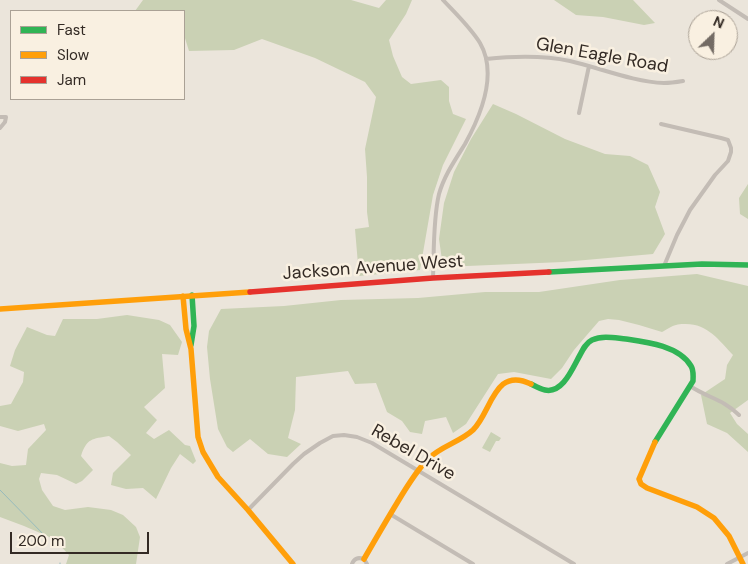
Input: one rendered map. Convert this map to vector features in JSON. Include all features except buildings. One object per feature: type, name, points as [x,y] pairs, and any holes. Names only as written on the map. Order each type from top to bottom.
[{"type":"street","points":[[434,278],[435,226],[439,194],[448,173],[472,130],[481,107],[488,72],[481,45],[471,30],[443,0]]},
{"type":"street","points":[[720,0],[748,19]]},
{"type":"street","name":"Glen Eagle Road","points":[[486,59],[515,56],[539,57],[570,61],[640,79],[665,83],[684,81]]},
{"type":"street","points":[[579,113],[589,66]]},
{"type":"street","points":[[0,117],[6,117],[6,122],[0,128]]},
{"type":"street","points":[[661,124],[728,140],[731,146],[728,161],[690,210],[664,266]]},
{"type":"street","name":"Jackson Avenue West","points":[[0,309],[434,278],[702,264],[748,265]]},
{"type":"street","points":[[191,349],[194,326],[192,295]]},
{"type":"street","points":[[183,296],[186,329],[191,349],[198,438],[203,452],[218,477],[292,564]]},
{"type":"street","points":[[352,564],[356,558],[365,562],[390,514],[418,470],[430,456],[468,434],[474,428],[501,385],[513,379],[520,379],[543,391],[556,390],[562,384],[584,347],[589,342],[608,337],[658,344],[682,356],[692,366],[693,381],[655,442],[639,479],[642,485],[694,507],[708,514],[721,524],[730,536],[743,564]]},
{"type":"street","points":[[690,386],[700,393],[721,400],[739,414]]},
{"type":"street","name":"Rebel Drive","points":[[248,510],[304,454],[333,436],[344,435],[363,439],[574,564]]},
{"type":"street","points":[[390,514],[473,564]]},
{"type":"street","points":[[727,564],[748,553]]},
{"type":"green space","points":[[143,0],[351,0],[379,8],[386,0],[412,0],[406,14],[389,40],[393,56],[402,77],[411,84],[441,80],[449,87],[449,101],[453,114],[466,119],[443,165],[433,195],[420,270],[359,276],[355,229],[369,227],[365,149],[376,97],[365,82],[315,58],[262,39],[234,50],[189,51],[185,38],[185,10],[136,10]]},
{"type":"green space","points":[[554,0],[633,0],[655,23],[644,25],[603,17],[576,15]]},
{"type":"green space","points":[[493,104],[565,139],[605,154],[630,156],[648,165],[660,192],[655,207],[665,234],[653,254],[563,262],[443,267],[439,239],[444,203],[454,172],[471,139]]},
{"type":"green space","points":[[748,184],[748,219],[740,214],[739,198]]},
{"type":"green space","points":[[697,274],[748,286],[748,400],[730,413],[737,424],[748,434],[748,452],[727,433],[707,424],[701,395],[725,379],[727,365],[733,355],[712,333],[692,324],[678,324],[662,332],[619,320],[608,319],[599,321],[551,379],[514,372],[498,374],[466,424],[453,433],[446,417],[425,421],[422,434],[410,432],[402,421],[387,412],[376,383],[355,384],[348,371],[296,377],[295,410],[288,438],[301,444],[287,457],[268,454],[250,439],[233,452],[227,447],[218,429],[207,347],[209,331],[221,309],[284,306],[341,300],[418,298],[485,292],[539,292],[620,280]]},
{"type":"green space","points":[[127,315],[159,320],[170,325],[182,342],[178,355],[162,354],[165,388],[144,407],[157,420],[146,433],[154,439],[169,430],[185,445],[190,446],[196,461],[193,464],[180,454],[156,499],[143,488],[126,489],[111,485],[113,473],[131,455],[109,436],[91,440],[86,446],[81,456],[93,470],[82,481],[76,484],[57,475],[41,473],[39,479],[42,490],[53,506],[65,510],[88,507],[111,510],[123,515],[136,527],[140,537],[136,564],[66,564],[69,555],[54,539],[0,517],[0,463],[12,466],[26,465],[28,449],[46,430],[44,424],[18,431],[0,426],[0,406],[11,404],[23,382],[24,372],[10,366],[15,350],[27,327],[55,336],[63,319],[97,319]]},
{"type":"green space","points":[[491,432],[501,438],[499,441],[496,441],[490,452],[482,448]]},
{"type":"waterway","points":[[0,490],[47,538]]},
{"type":"traffic: fast","points":[[549,272],[702,264],[748,265]]},
{"type":"traffic: fast","points":[[191,345],[194,326],[192,295]]},
{"type":"traffic: fast","points":[[531,384],[545,390],[557,388],[571,372],[586,344],[596,338],[609,337],[634,340],[671,349],[686,359],[691,366],[693,381],[655,442]]},
{"type":"traffic: slow","points":[[0,309],[250,292]]},
{"type":"traffic: slow","points":[[183,296],[186,329],[191,349],[198,437],[203,452],[218,477],[293,564]]},
{"type":"traffic: slow","points":[[364,559],[408,486],[428,459],[473,430],[501,386],[509,381],[519,380],[531,384]]},
{"type":"traffic: slow","points":[[655,442],[639,479],[641,484],[697,507],[714,518],[729,536],[743,564]]},
{"type":"traffic: jam","points":[[250,292],[433,278],[549,272]]}]
